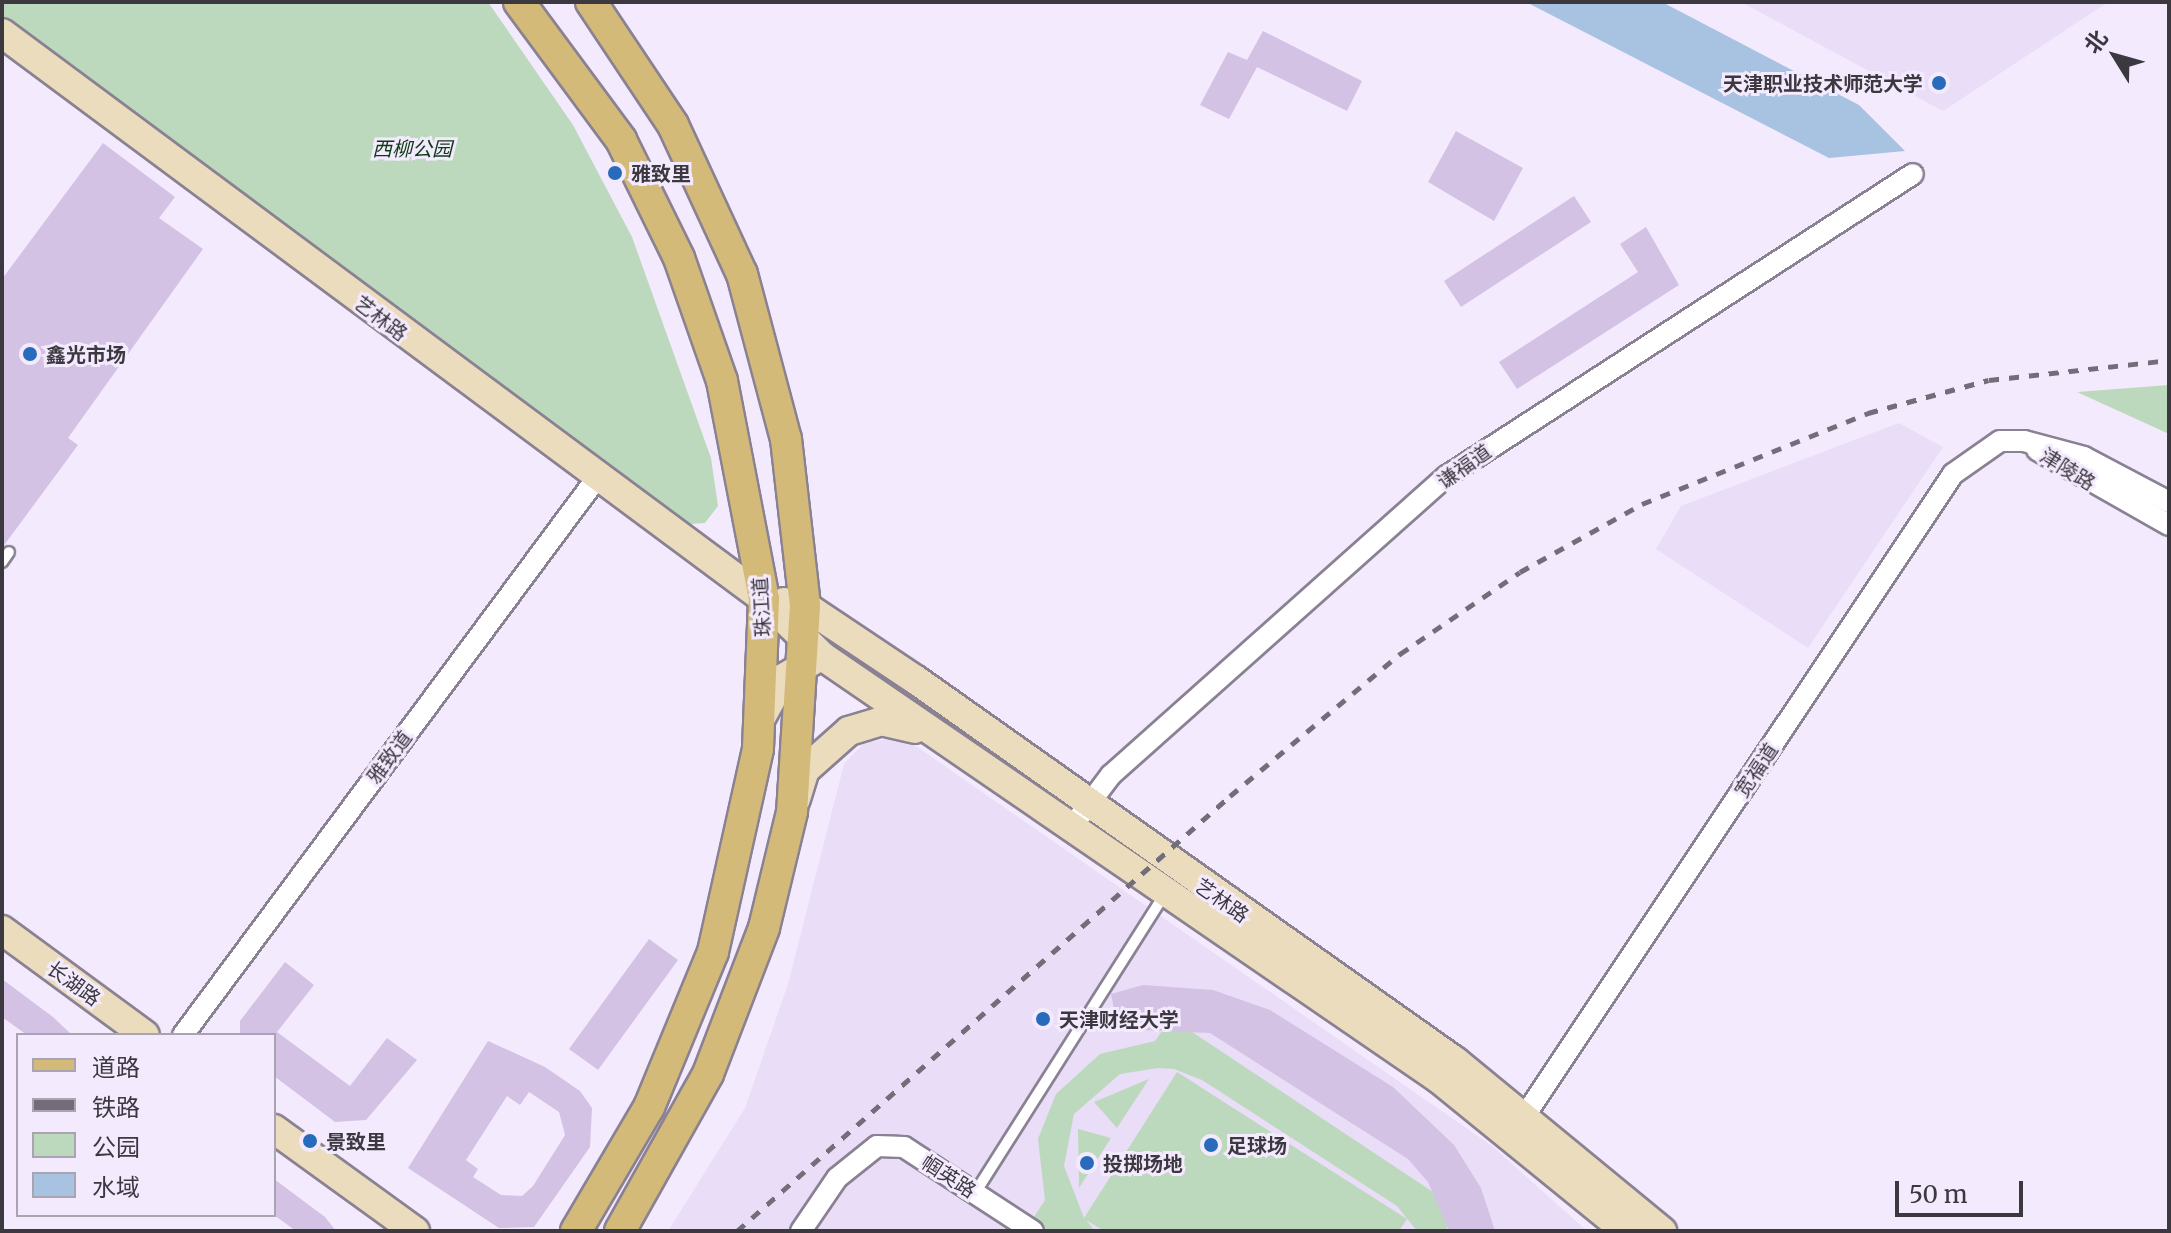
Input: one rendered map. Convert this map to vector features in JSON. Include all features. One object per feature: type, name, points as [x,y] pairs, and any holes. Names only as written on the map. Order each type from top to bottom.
[{"type":"main road","name":"珠江道","points":[[519,2],[621,140],[679,258],[722,381],[764,599],[762,716],[741,847],[700,993],[649,1107],[576,1231]]},
{"type":"main road","points":[[591,2],[673,125],[742,274],[786,439],[811,653],[792,812],[733,1019],[620,1231]]},
{"type":"street","name":"艺林路","points":[[2,33],[596,479],[764,599],[811,653],[941,741],[1079,817],[1520,1124],[1662,1231]]},
{"type":"street","name":"谦福道","points":[[1079,817],[1133,755],[1447,476],[1913,174]]},
{"type":"street","name":"宽福道","points":[[1520,1124],[1953,474],[2000,441],[2024,441]]},
{"type":"street","name":"津陵路","points":[[2024,441],[2084,457],[2169,502]]},
{"type":"street","name":"津陵路","points":[[2024,441],[2169,525]]},
{"type":"street","name":"雅致道","points":[[184,1033],[596,479]]},
{"type":"street","name":"艺林路","points":[[764,599],[805,606],[916,680],[1169,889],[1520,1124],[1626,1231]]},
{"type":"street","points":[[762,716],[783,678],[811,653],[860,657],[916,680]]},
{"type":"street","points":[[792,812],[805,770],[849,731],[881,721],[941,741]]},
{"type":"street","name":"长湖路","points":[[2,930],[142,1033]]},
{"type":"street","name":"长湖路","points":[[2,943],[126,1033]]},
{"type":"street","points":[[276,1130],[415,1231]]},
{"type":"street","points":[[276,1141],[399,1231]]},
{"type":"street","name":"帼英路","points":[[801,1231],[837,1178],[877,1146],[904,1147],[1033,1231]]},
{"type":"lane","points":[[2,562],[9,552]]},
{"type":"lane","points":[[975,1193],[1169,889]]},
{"type":"shaded area","name":"天津职业技术师范大学","points":[[1741,2],[2108,2],[1943,111]]},
{"type":"shaded area","points":[[1899,423],[1943,447],[1808,648],[1656,549],[1681,506]]},
{"type":"shaded area","name":"天津财经大学","points":[[887,739],[913,744],[1492,1146],[1587,1231],[668,1231],[745,1108],[788,984],[844,764],[864,743]]},
{"type":"green space","name":"西柳公园","points":[[2,2],[488,2],[573,125],[632,237],[711,458],[718,506],[705,523],[677,525],[2,25]]},
{"type":"green space","points":[[2169,385],[2169,434],[2077,392]]},
{"type":"green space","points":[[1171,1018],[1454,1206],[1446,1231],[1417,1231],[1397,1206],[1202,1080],[1174,1069],[1158,1068],[1120,1074],[1074,1114],[1064,1166],[1084,1218],[1177,1072],[1407,1219],[1399,1231],[1104,1231],[1086,1220],[1095,1231],[1049,1231],[1032,1220],[1045,1200],[1038,1139],[1056,1094],[1100,1054],[1155,1041]]},
{"type":"green space","name":"投掷场地","points":[[1149,1079],[1117,1128],[1094,1102]]},
{"type":"green space","name":"投掷场地","points":[[1078,1129],[1111,1138],[1079,1188]]},
{"type":"water","points":[[1526,2],[1662,2],[1859,105],[1905,151],[1829,158]]},
{"type":"building","points":[[1263,31],[1362,81],[1347,111],[1257,67],[1229,119],[1200,105],[1228,52],[1247,60]]},
{"type":"building","points":[[1456,131],[1523,168],[1494,221],[1428,182]]},
{"type":"building","points":[[103,143],[175,197],[159,218],[203,249],[68,438],[78,445],[2,548],[2,279]]},
{"type":"building","points":[[1574,196],[1591,222],[1461,307],[1444,281]]},
{"type":"building","points":[[1646,227],[1679,285],[1517,389],[1499,362],[1638,272],[1620,244]]},
{"type":"building","points":[[649,939],[678,960],[598,1070],[569,1049]]},
{"type":"building","points":[[285,962],[314,985],[277,1032],[350,1086],[387,1038],[417,1060],[366,1120],[335,1122],[276,1078],[276,1033],[240,1033],[240,1021]]},
{"type":"building","points":[[2,979],[70,1033],[24,1033],[2,1017]]},
{"type":"building","points":[[1143,985],[1213,990],[1270,1010],[1393,1087],[1454,1145],[1481,1188],[1495,1231],[1449,1231],[1428,1182],[1408,1159],[1210,1033],[1118,1029],[1111,994]]},
{"type":"building","points":[[488,1041],[545,1067],[580,1091],[592,1108],[590,1147],[534,1227],[499,1228],[408,1168]],"holes":[[[529,1092],[559,1112],[565,1135],[533,1186],[522,1196],[501,1195],[473,1177],[478,1169],[466,1160],[507,1096],[520,1105]]]},
{"type":"building","points":[[276,1180],[325,1217],[336,1231],[296,1231],[276,1216]]},
{"type":"railway","points":[[737,1231],[1230,796],[1400,654],[1520,572],[1642,504],[1868,413],[1989,380],[2169,360]]},
{"type":"place","name":"天津职业技术师范大学","points":[[1939,83]]},
{"type":"place","name":"雅致里","points":[[615,173]]},
{"type":"place","name":"鑫光市场","points":[[30,354]]},
{"type":"place","name":"天津财经大学","points":[[1043,1019]]},
{"type":"place","name":"景致里","points":[[310,1141]]},
{"type":"place","name":"足球场","points":[[1211,1145]]},
{"type":"place","name":"投掷场地","points":[[1087,1163]]}]
